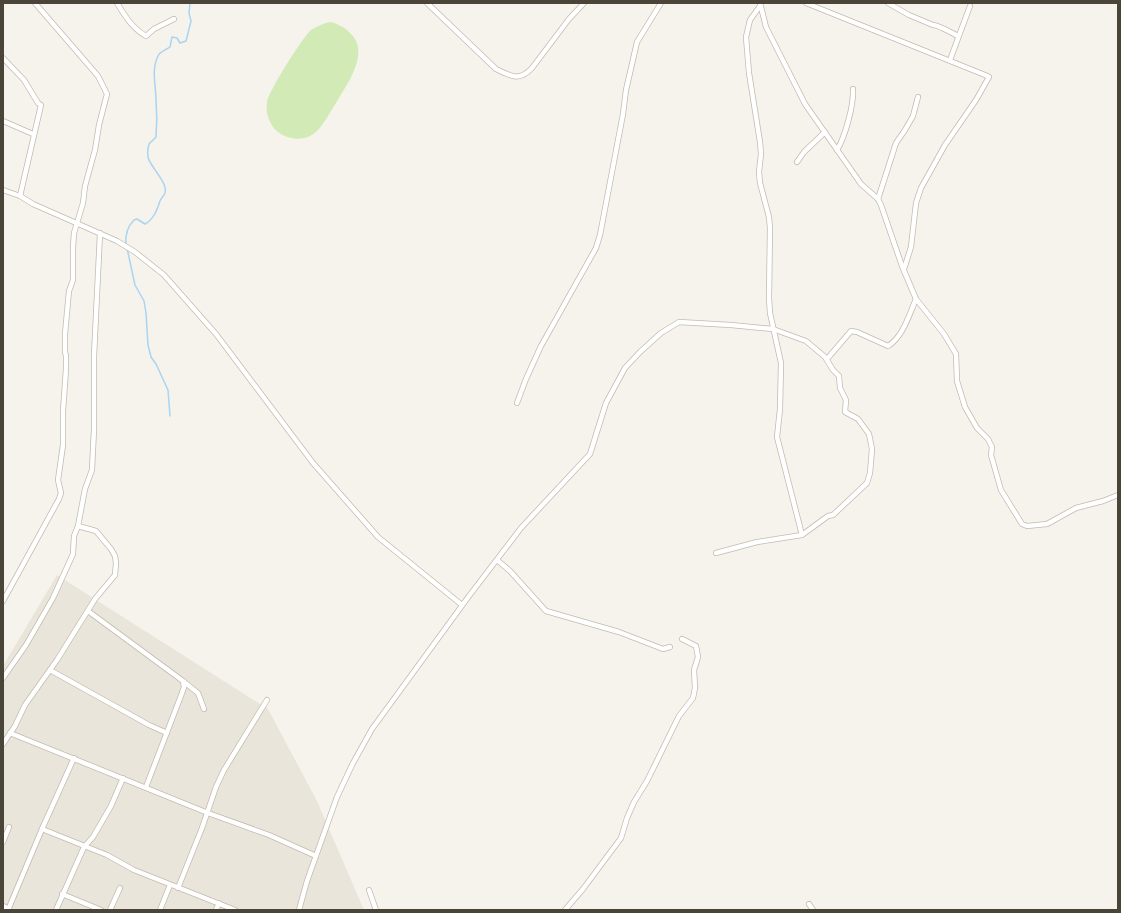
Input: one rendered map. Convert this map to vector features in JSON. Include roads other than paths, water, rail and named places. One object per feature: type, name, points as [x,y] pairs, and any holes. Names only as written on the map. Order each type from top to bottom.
[{"type":"street","points":[[3,602],[60,499],[61,493],[58,480],[63,445],[63,411],[66,368],[65,334],[69,291],[73,280],[72,247],[107,94],[98,76],[35,3]]},
{"type":"street","points":[[117,3],[131,25],[138,32],[146,36],[154,29],[174,19]]},
{"type":"street","points":[[427,3],[496,69],[510,76],[516,77],[526,74],[532,68],[569,19],[584,3]]},
{"type":"street","points":[[517,403],[541,346],[596,248],[600,235],[616,152],[626,90],[637,42],[661,3]]},
{"type":"street","points":[[806,3],[989,77],[976,100],[944,145],[921,188],[916,203],[911,247],[904,269]]},
{"type":"street","points":[[888,3],[909,15],[936,25],[958,36]]},
{"type":"street","points":[[760,4],[766,27],[806,104],[861,184],[878,199],[916,299],[944,334],[956,354],[957,380],[965,407],[977,428],[988,439],[992,447],[991,455],[1001,490],[1022,524],[1029,526],[1047,524],[1076,508],[1103,501],[1118,495]]},
{"type":"street","points":[[760,4],[750,20],[746,37],[749,73],[760,142],[760,183],[769,217],[770,228],[770,313],[781,363],[780,409],[777,437],[802,535]]},
{"type":"street","points":[[950,60],[970,6]]},
{"type":"street","points":[[3,58],[24,80],[38,103],[41,105],[33,134],[20,196]]},
{"type":"street","points":[[838,150],[851,112],[853,89]]},
{"type":"street","points":[[878,199],[896,143],[913,116],[918,97]]},
{"type":"street","points":[[3,120],[33,134]]},
{"type":"street","points":[[797,162],[804,152],[824,132]]},
{"type":"street","points":[[3,190],[20,196],[33,204],[117,241],[131,249],[164,275],[216,334],[313,463],[378,537],[462,605]]},
{"type":"street","points":[[3,678],[26,646],[53,598],[73,554],[74,536],[78,526],[85,489],[92,470],[94,429],[94,348],[100,233]]},
{"type":"street","points":[[827,359],[851,331],[857,332],[888,346],[894,343],[899,336],[916,299]]},
{"type":"street","points":[[299,910],[337,797],[372,728],[462,605],[521,528],[590,454],[606,403],[625,368],[661,332],[679,322],[731,324],[773,329],[806,341],[827,359],[832,370],[840,379],[840,388],[846,400],[845,412],[858,419],[869,434],[872,449],[870,473],[866,483],[833,515],[828,516],[802,535],[757,542],[716,553]]},
{"type":"street","points":[[3,744],[25,705],[50,670],[95,599],[115,575],[115,556],[96,531],[78,526]]},
{"type":"street","points":[[497,560],[510,570],[546,611],[619,632],[663,649],[670,647]]},
{"type":"street","points":[[88,611],[198,693],[204,709]]},
{"type":"street","points":[[565,910],[583,889],[621,838],[626,818],[632,806],[647,781],[679,716],[693,698],[695,688],[694,670],[698,657],[698,648],[682,639]]},
{"type":"street","points":[[50,670],[149,725],[167,733]]},
{"type":"street","points":[[146,787],[184,687],[183,681]]},
{"type":"street","points":[[178,888],[208,813],[216,787],[224,770],[267,700]]},
{"type":"street","points":[[10,733],[208,813],[269,835],[316,856]]},
{"type":"street","points":[[3,906],[9,909],[42,829],[74,758]]},
{"type":"street","points":[[56,910],[84,847],[93,837],[111,806],[123,778]]},
{"type":"street","points":[[3,842],[9,828]]},
{"type":"street","points":[[42,829],[107,855],[134,870],[235,910]]},
{"type":"street","points":[[160,910],[170,885]]},
{"type":"street","points":[[110,910],[120,888]]},
{"type":"street","points":[[369,890],[376,910]]},
{"type":"street","points":[[62,894],[101,910]]},
{"type":"street","points":[[216,910],[219,903]]},
{"type":"waterway","points":[[126,245],[127,231],[130,225],[137,219],[145,224],[151,220],[158,208],[160,200],[165,193],[164,184],[149,161],[148,155],[149,144],[156,137],[157,114],[154,78],[155,67],[159,54],[170,47],[172,37],[177,38],[180,43],[186,41],[191,21],[189,13],[190,3]]},
{"type":"waterway","points":[[127,248],[135,285],[144,301],[148,345],[151,357],[156,364],[168,390],[170,416]]}]
